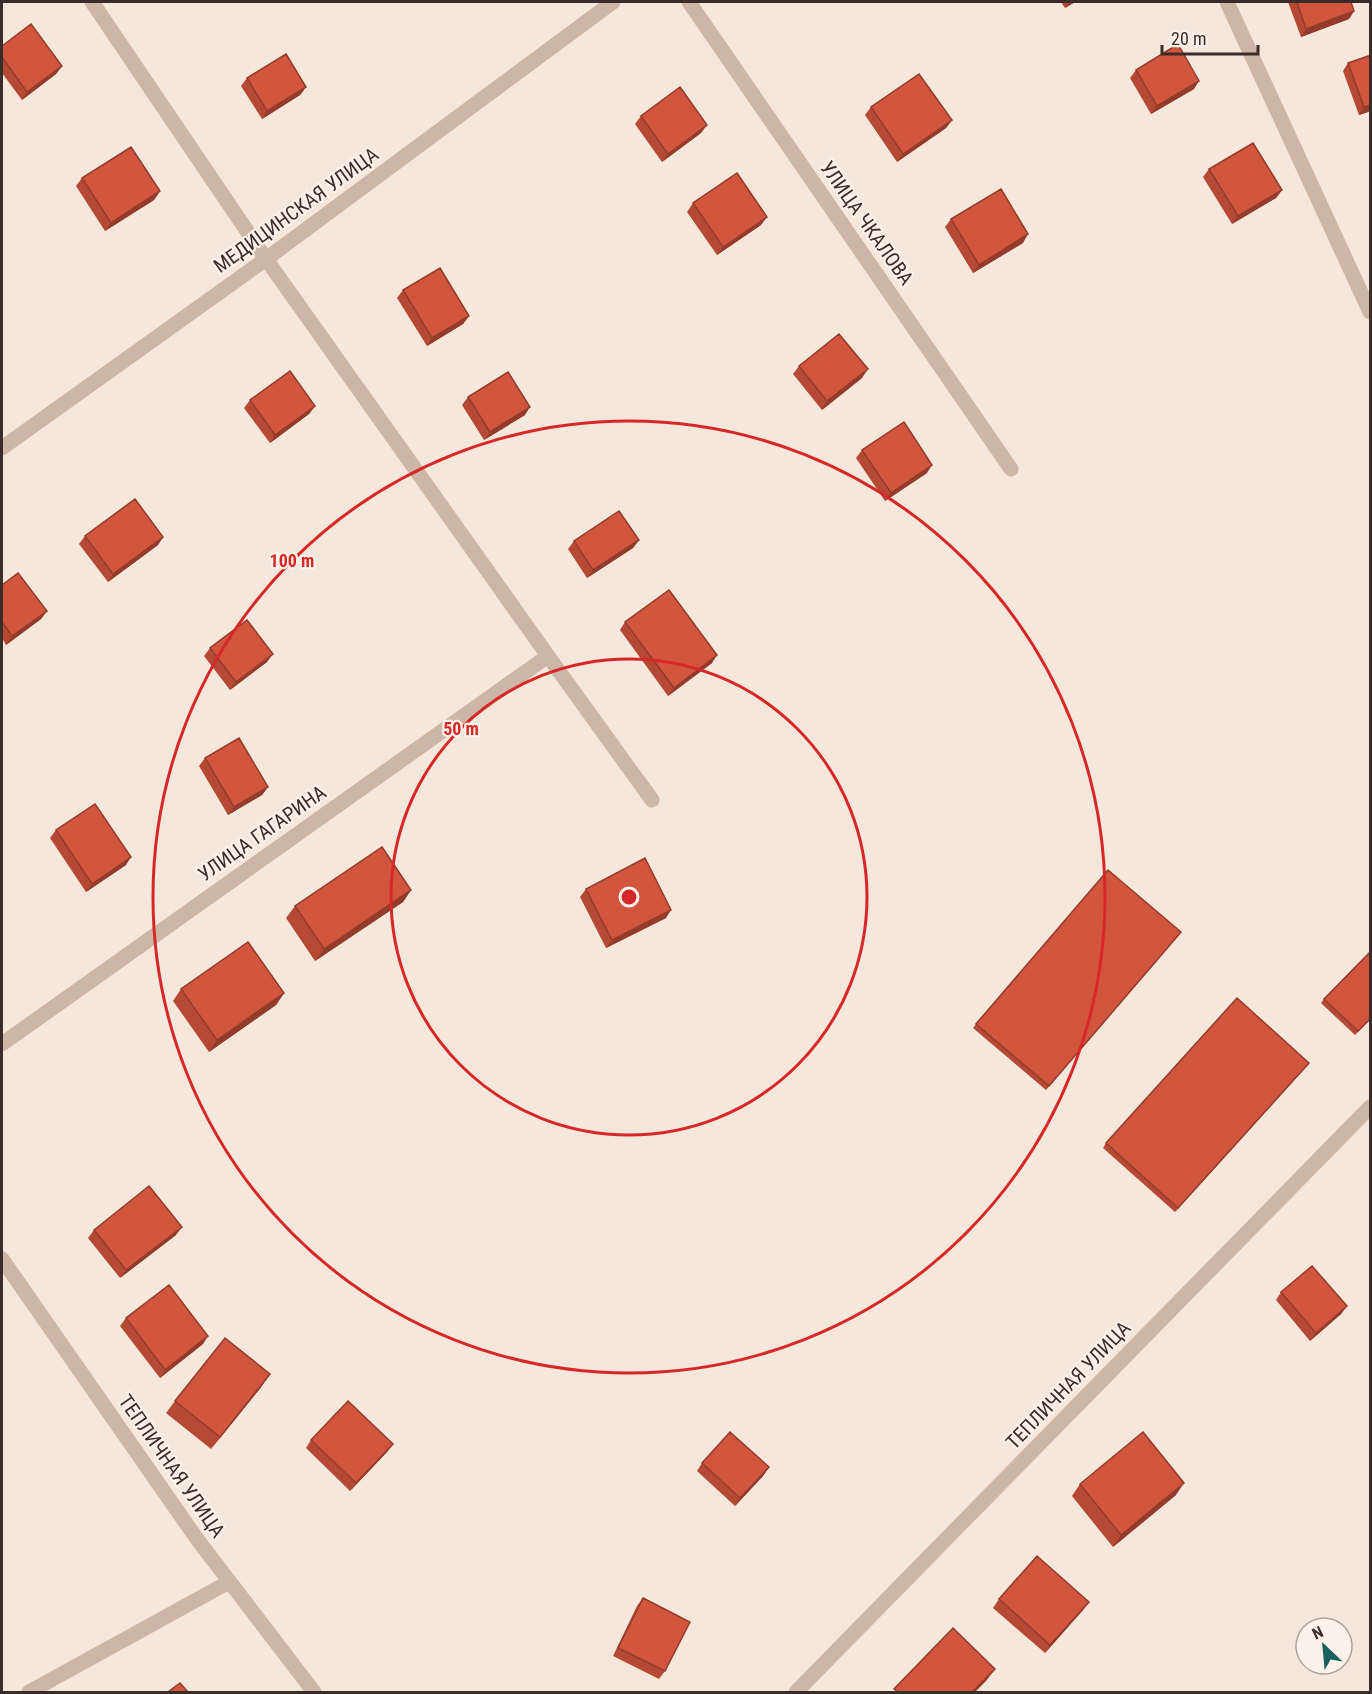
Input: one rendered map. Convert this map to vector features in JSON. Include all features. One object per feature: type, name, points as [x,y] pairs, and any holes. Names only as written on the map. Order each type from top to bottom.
[{"type":"street","points":[[92,2],[266,258],[652,800]]},
{"type":"street","name":"МЕДИЦИНСКАЯ УЛИЦА","points":[[2,448],[266,258],[613,2]]},
{"type":"street","name":"УЛИЦА ЧКАЛОВА","points":[[689,2],[1011,469]]},
{"type":"street","points":[[1227,2],[1371,312]]},
{"type":"street","name":"УЛИЦА ГАГАРИНА","points":[[2,1044],[548,656]]},
{"type":"street","name":"ТЕПЛИЧНАЯ УЛИЦА","points":[[796,1692],[1371,1107]]},
{"type":"street","name":"ТЕПЛИЧНАЯ УЛИЦА","points":[[2,1259],[197,1539],[314,1692]]},
{"type":"street","points":[[29,1692],[229,1582]]},
{"type":"building","points":[[1297,2],[1351,2],[1354,11],[1306,29]]},
{"type":"building","points":[[31,24],[62,66],[27,92],[2,57],[2,46]]},
{"type":"building","points":[[1178,44],[1199,81],[1157,106],[1136,70]]},
{"type":"building","points":[[286,54],[306,87],[267,111],[247,78]]},
{"type":"building","points":[[1371,55],[1371,105],[1364,107],[1348,63]]},
{"type":"building","points":[[919,74],[952,120],[903,154],[871,107]]},
{"type":"building","points":[[680,87],[707,125],[668,154],[641,116]]},
{"type":"building","points":[[1253,143],[1282,190],[1238,216],[1209,169]]},
{"type":"building","points":[[131,147],[160,191],[111,223],[82,178]]},
{"type":"building","points":[[737,173],[767,217],[723,247],[693,203]]},
{"type":"building","points":[[1001,189],[1028,234],[979,265],[951,219]]},
{"type":"building","points":[[440,268],[469,316],[432,338],[403,290]]},
{"type":"building","points":[[839,334],[868,369],[827,401],[799,366]]},
{"type":"building","points":[[290,371],[315,406],[275,435],[250,400]]},
{"type":"building","points":[[508,372],[530,407],[490,432],[468,397]]},
{"type":"building","points":[[904,422],[932,465],[891,493],[862,450]]},
{"type":"building","points":[[135,499],[163,537],[113,574],[85,536]]},
{"type":"building","points":[[619,511],[639,540],[593,570],[574,541]]},
{"type":"building","points":[[18,573],[47,611],[12,636],[2,622],[2,585]]},
{"type":"building","points":[[669,590],[717,655],[674,688],[625,622]]},
{"type":"building","points":[[247,620],[273,654],[236,682],[210,648]]},
{"type":"building","points":[[239,738],[268,787],[234,807],[205,758]]},
{"type":"building","points":[[95,804],[131,857],[92,884],[56,830]]},
{"type":"building","points":[[382,847],[411,890],[324,949],[295,906]]},
{"type":"building","points":[[645,858],[671,910],[612,940],[586,889]]},
{"type":"building","points":[[1108,870],[1181,932],[1049,1086],[976,1024]]},
{"type":"building","points":[[248,942],[284,993],[217,1040],[181,989]]},
{"type":"building","points":[[1371,951],[1371,1018],[1358,1031],[1324,999]]},
{"type":"building","points":[[1237,998],[1309,1063],[1178,1208],[1106,1143]]},
{"type":"building","points":[[149,1186],[182,1227],[126,1270],[94,1230]]},
{"type":"building","points":[[1312,1266],[1347,1306],[1316,1333],[1281,1292]]},
{"type":"building","points":[[169,1285],[208,1336],[165,1370],[126,1318]]},
{"type":"building","points":[[225,1338],[270,1374],[220,1437],[175,1401]]},
{"type":"building","points":[[348,1401],[393,1444],[356,1483],[311,1440]]},
{"type":"building","points":[[730,1432],[769,1467],[740,1498],[702,1463]]},
{"type":"building","points":[[1143,1432],[1184,1483],[1121,1535],[1080,1484]]},
{"type":"building","points":[[1037,1556],[1089,1602],[1050,1645],[999,1599]]},
{"type":"building","points":[[643,1598],[690,1622],[665,1671],[618,1648]]},
{"type":"building","points":[[953,1628],[995,1669],[972,1692],[898,1692],[894,1689]]},
{"type":"building","points":[[180,1683],[188,1692],[168,1692]]}]
